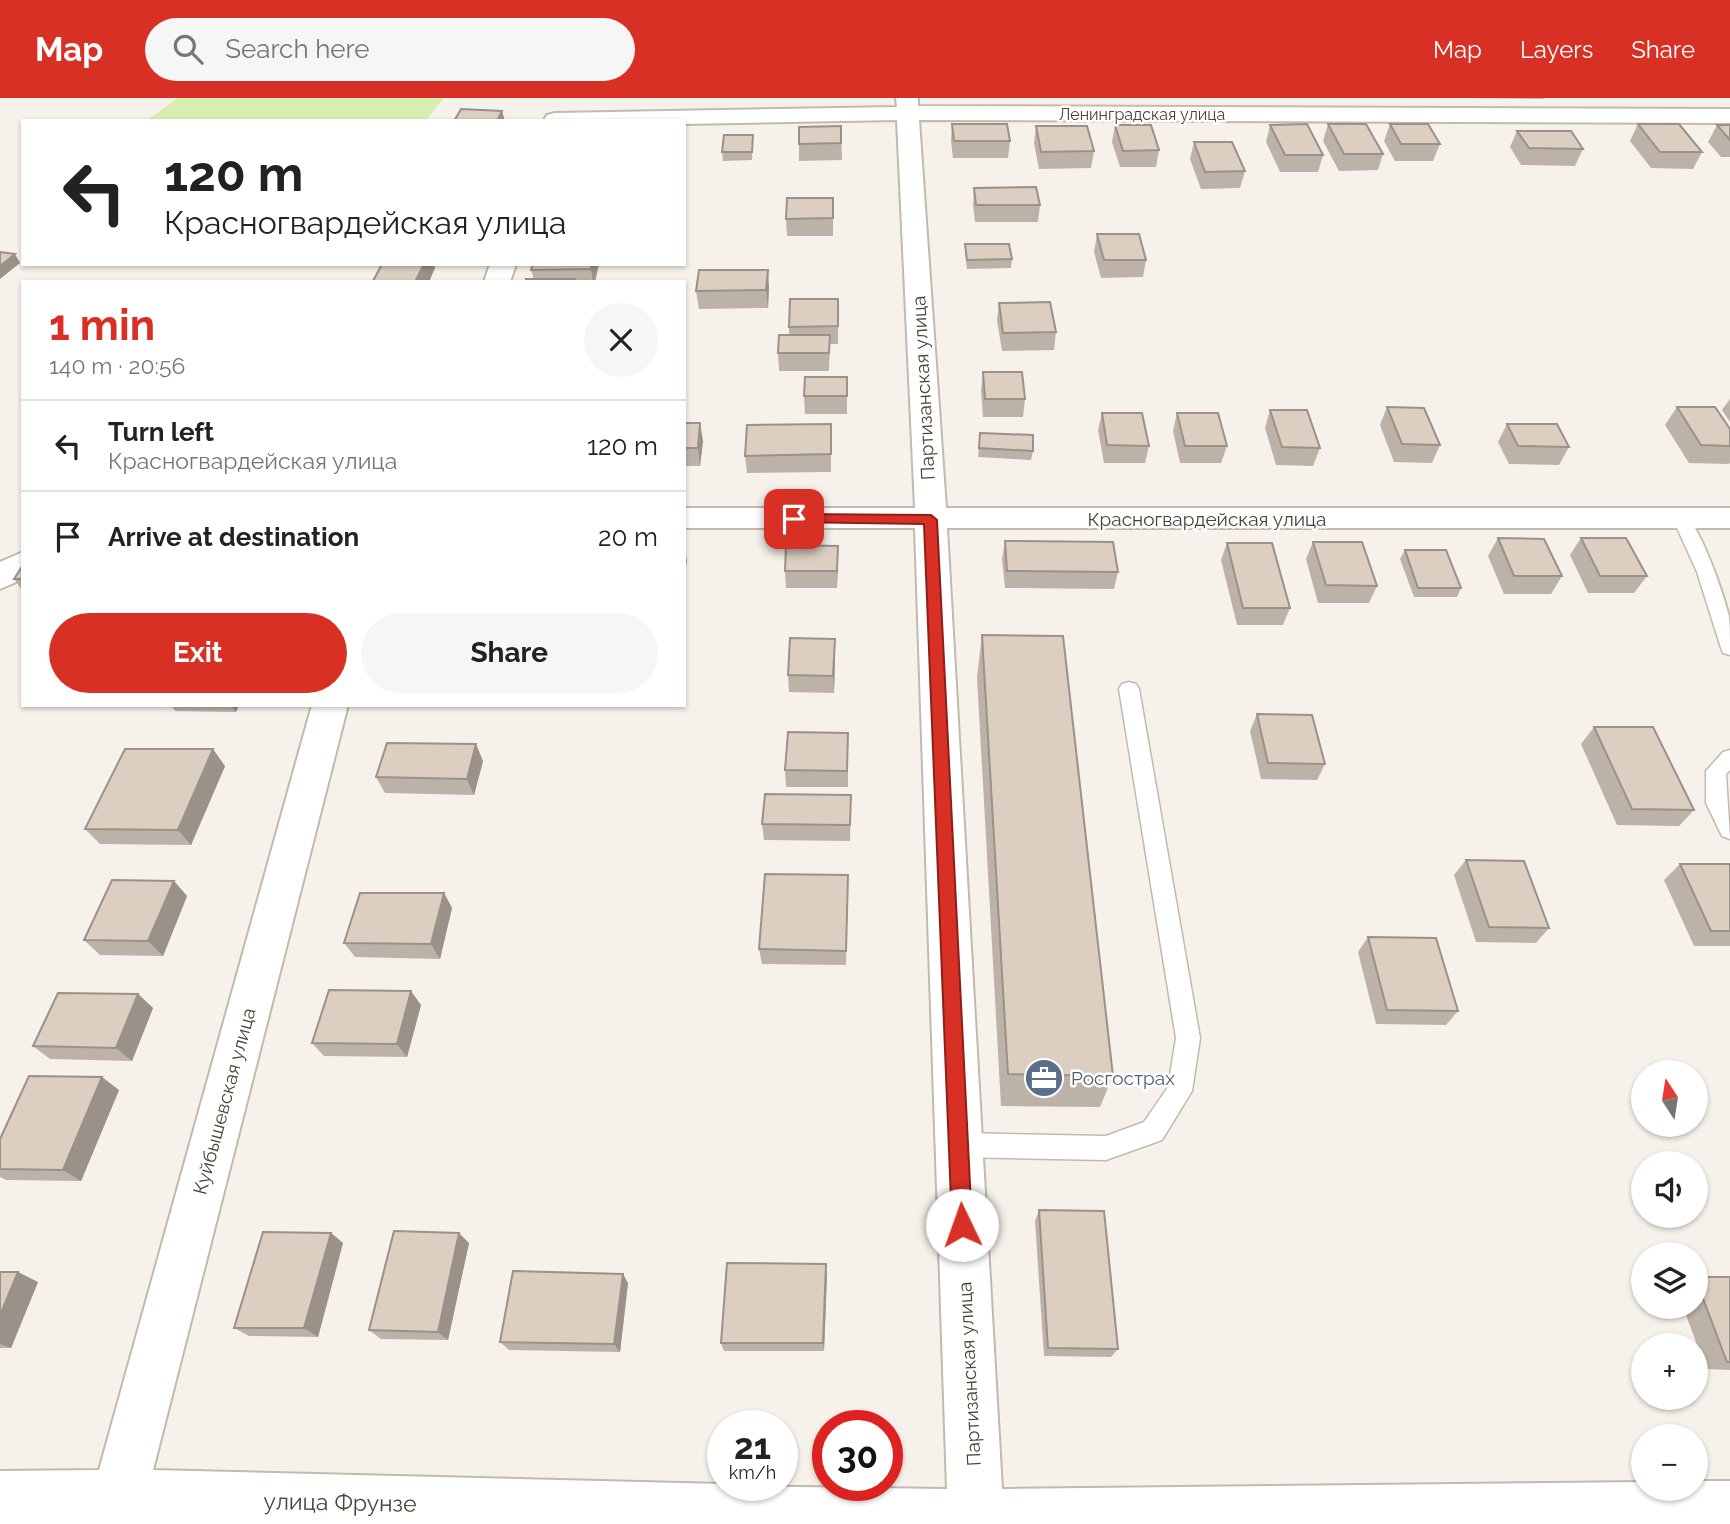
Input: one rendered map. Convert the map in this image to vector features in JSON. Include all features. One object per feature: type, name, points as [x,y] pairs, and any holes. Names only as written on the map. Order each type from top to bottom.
[{"type":"street","points":[[555,119],[561,98]]},
{"type":"street","name":"Ленинградская улица","points":[[580,119],[907,106],[1730,116]]},
{"type":"street","name":"Партизанская улица","points":[[907,106],[931,520],[976,1520]]},
{"type":"street","name":"Красногвардейская улица","points":[[686,518],[1730,518]]},
{"type":"street","points":[[0,578],[21,564]]},
{"type":"street","name":"Куйбышевская улица","points":[[114,1510],[329,707]]},
{"type":"street","name":"улица Фрунзе","points":[[0,1498],[114,1510],[976,1520],[1730,1508]]},
{"type":"lane","points":[[1682,519],[1706,572],[1730,648]]},
{"type":"lane","points":[[958,1145],[1106,1148],[1153,1131],[1180,1091],[1188,1038],[1129,689]]},
{"type":"lane","points":[[1730,758],[1716,771],[1716,803],[1730,831]]},
{"type":"green space","points":[[178,98],[444,98],[427,119],[149,119]]},
{"type":"building","points":[[461,109],[502,111],[498,119],[455,119]]},
{"type":"building","points":[[952,124],[1007,124],[1010,141],[954,141]]},
{"type":"building","points":[[1307,124],[1323,155],[1285,155],[1270,125]]},
{"type":"building","points":[[1328,124],[1366,124],[1383,154],[1344,154]]},
{"type":"building","points":[[1390,124],[1428,124],[1440,144],[1401,144]]},
{"type":"building","points":[[1638,124],[1679,124],[1702,152],[1660,152]]},
{"type":"building","points":[[1115,125],[1151,125],[1159,150],[1123,151]]},
{"type":"building","points":[[1717,125],[1730,125],[1730,140]]},
{"type":"building","points":[[841,126],[841,143],[799,144],[799,127]]},
{"type":"building","points":[[1036,126],[1087,126],[1094,151],[1041,152]]},
{"type":"building","points":[[1517,131],[1571,131],[1583,149],[1529,148]]},
{"type":"building","points":[[724,135],[753,135],[752,152],[722,152]]},
{"type":"building","points":[[1194,142],[1232,142],[1245,171],[1205,172]]},
{"type":"building","points":[[1036,187],[1040,205],[976,205],[974,188]]},
{"type":"building","points":[[787,198],[833,198],[833,218],[786,219]]},
{"type":"building","points":[[1097,234],[1139,234],[1146,260],[1104,260]]},
{"type":"building","points":[[965,244],[1009,244],[1012,259],[967,260]]},
{"type":"building","points":[[0,252],[15,254],[0,266]]},
{"type":"building","points":[[381,266],[423,266],[416,280],[374,280]]},
{"type":"building","points":[[532,266],[592,266],[591,269],[531,270]]},
{"type":"building","points":[[699,270],[768,270],[766,290],[696,291]]},
{"type":"building","points":[[526,279],[575,279],[575,280]]},
{"type":"building","points":[[790,299],[838,299],[838,326],[789,327]]},
{"type":"building","points":[[1050,302],[1056,332],[1003,333],[999,303]]},
{"type":"building","points":[[779,335],[830,335],[829,353],[778,353]]},
{"type":"building","points":[[983,372],[1022,372],[1025,399],[985,399]]},
{"type":"building","points":[[805,377],[847,377],[847,396],[804,396]]},
{"type":"building","points":[[1387,407],[1424,408],[1440,445],[1402,444]]},
{"type":"building","points":[[1677,407],[1715,407],[1730,429],[1730,446],[1701,445]]},
{"type":"building","points":[[1270,410],[1307,410],[1320,448],[1282,447]]},
{"type":"building","points":[[1102,413],[1142,413],[1149,446],[1107,445]]},
{"type":"building","points":[[1177,413],[1218,413],[1227,446],[1185,446]]},
{"type":"building","points":[[686,423],[700,423],[698,448],[686,448]]},
{"type":"building","points":[[831,424],[831,454],[745,456],[747,425]]},
{"type":"building","points":[[1507,424],[1557,424],[1569,447],[1518,446]]},
{"type":"building","points":[[980,433],[1033,435],[1033,451],[979,448]]},
{"type":"building","points":[[1498,538],[1544,539],[1562,576],[1514,576]]},
{"type":"building","points":[[1581,538],[1626,538],[1647,576],[1600,576]]},
{"type":"building","points":[[1005,541],[1113,542],[1118,572],[1007,571]]},
{"type":"building","points":[[1313,542],[1362,542],[1377,586],[1326,585]]},
{"type":"building","points":[[1227,543],[1272,543],[1290,608],[1243,608]]},
{"type":"building","points":[[786,545],[838,546],[837,571],[785,571]]},
{"type":"building","points":[[1405,550],[1446,550],[1461,588],[1418,588]]},
{"type":"building","points":[[21,568],[21,579],[14,579]]},
{"type":"building","points":[[982,635],[1063,636],[1113,1076],[1008,1074]]},
{"type":"building","points":[[790,638],[835,639],[833,676],[788,675]]},
{"type":"building","points":[[1257,714],[1312,715],[1325,764],[1268,763]]},
{"type":"building","points":[[1594,727],[1653,727],[1694,810],[1632,809]]},
{"type":"building","points":[[788,732],[848,733],[847,771],[785,770]]},
{"type":"building","points":[[387,743],[476,744],[467,779],[376,777]]},
{"type":"building","points":[[125,749],[213,749],[178,830],[85,829]]},
{"type":"building","points":[[765,794],[851,795],[850,825],[762,824]]},
{"type":"building","points":[[1466,860],[1524,861],[1549,928],[1489,927]]},
{"type":"building","points":[[1680,864],[1730,864],[1730,931],[1711,931]]},
{"type":"building","points":[[765,874],[848,875],[846,951],[759,949]]},
{"type":"building","points":[[112,880],[174,881],[148,941],[84,940]]},
{"type":"building","points":[[360,893],[444,893],[431,944],[344,943]]},
{"type":"building","points":[[1368,937],[1436,938],[1458,1011],[1387,1010]]},
{"type":"building","points":[[329,990],[411,991],[397,1044],[312,1043]]},
{"type":"building","points":[[58,993],[138,994],[116,1048],[33,1046]]},
{"type":"building","points":[[29,1076],[102,1077],[63,1170],[0,1169],[0,1139]]},
{"type":"building","points":[[1039,1210],[1104,1211],[1118,1349],[1048,1348]]},
{"type":"building","points":[[394,1231],[459,1233],[438,1332],[369,1330]]},
{"type":"building","points":[[263,1232],[331,1233],[304,1328],[234,1328]]},
{"type":"building","points":[[727,1263],[826,1264],[823,1343],[721,1343]]},
{"type":"building","points":[[513,1271],[623,1274],[614,1344],[500,1342]]},
{"type":"building","points":[[0,1272],[18,1272],[0,1315]]},
{"type":"building","points":[[1708,1277],[1730,1277],[1730,1362],[1727,1362],[1708,1312]]},
{"type":"place","name":"Росгострах","points":[[1044,1078]]},
{"type":"route","points":[[794,519],[931,520],[962,1225]]}]
